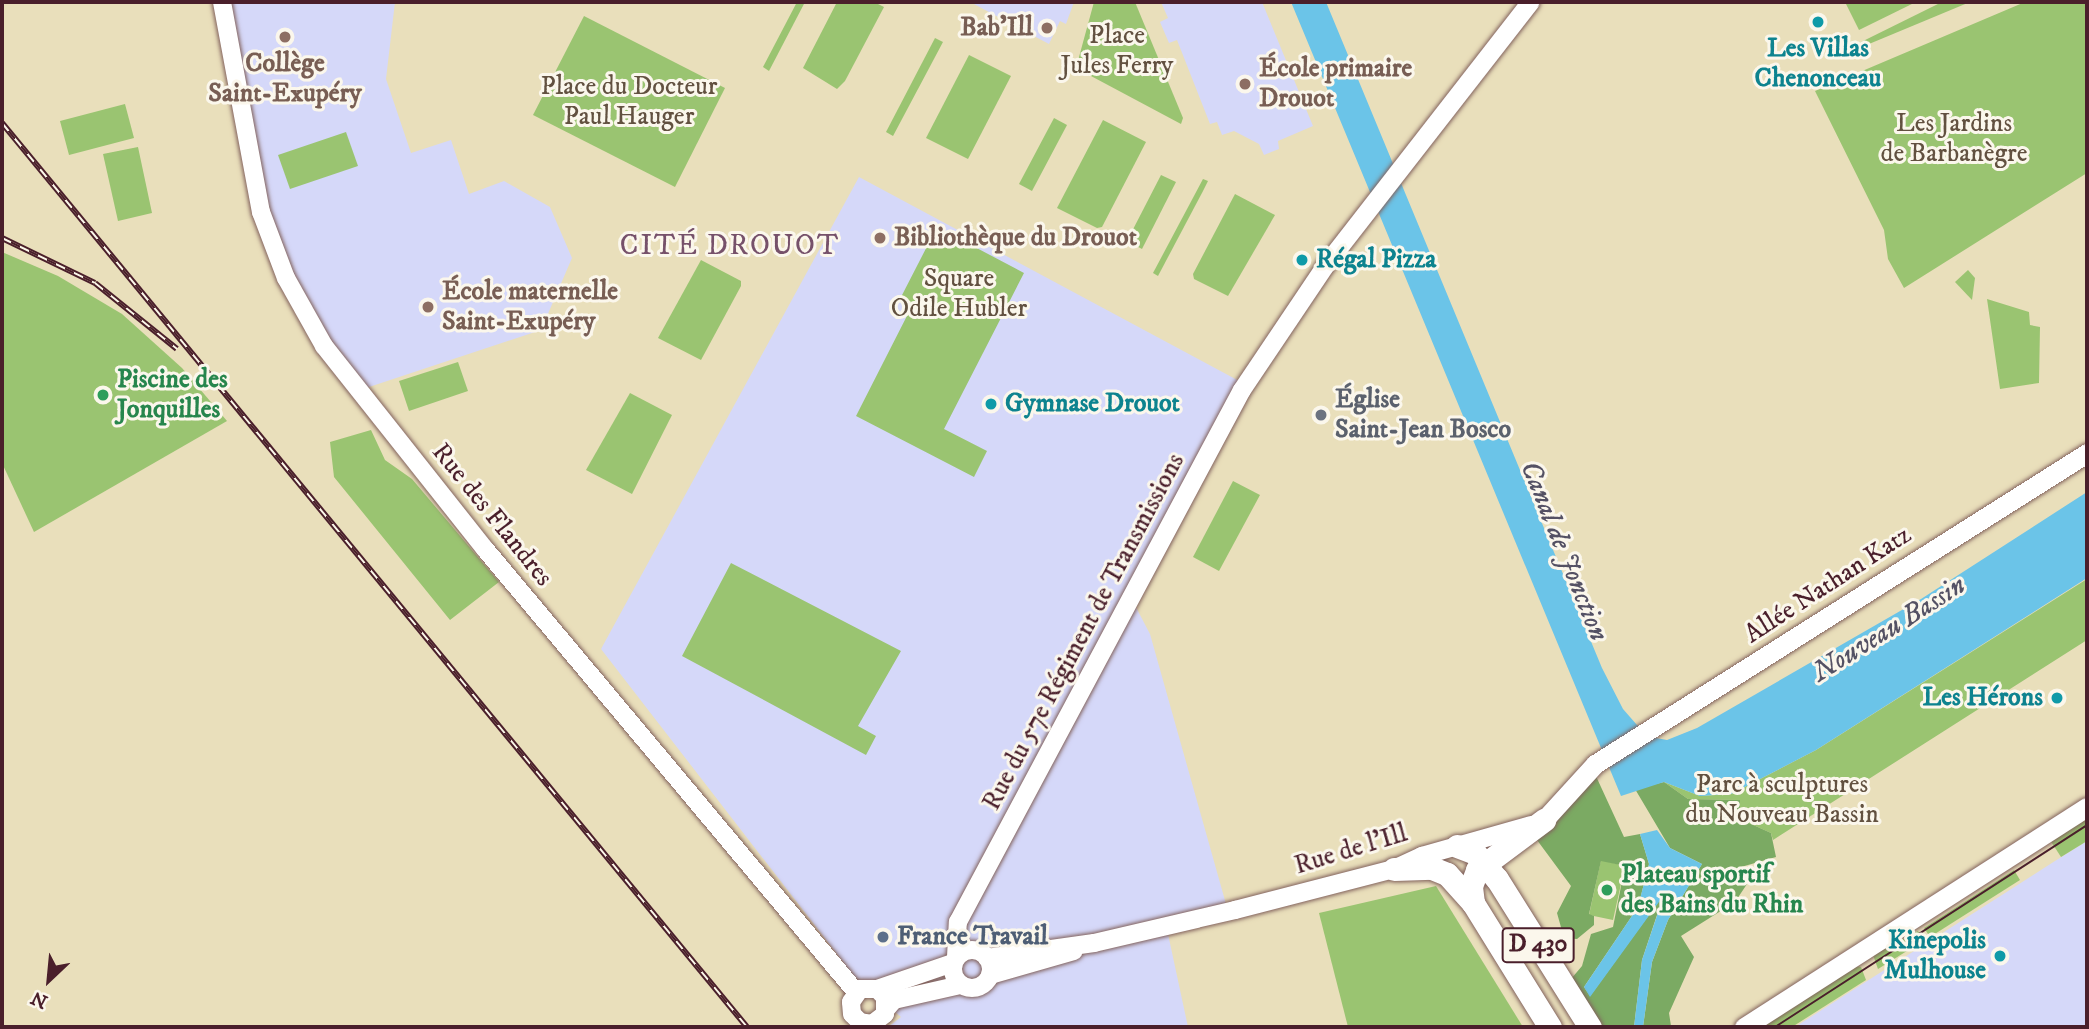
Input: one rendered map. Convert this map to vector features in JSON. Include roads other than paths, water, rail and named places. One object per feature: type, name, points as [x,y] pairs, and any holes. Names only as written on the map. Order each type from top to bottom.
[{"type":"highway","points":[[1473,902],[1473,879],[1485,863],[1545,820]]},
{"type":"highway","name":"D 430","points":[[1457,846],[1475,853],[1485,863],[1590,1027]]},
{"type":"highway","name":"D 430","points":[[1394,869],[1433,868],[1447,874],[1473,902],[1550,1027]]},
{"type":"main road","name":"Rue des Flandres","points":[[222,2],[261,212],[286,278],[324,346],[493,558],[856,992]]},
{"type":"main road","name":"Rue du 57e Régiment de Transmissions","points":[[972,961],[956,930],[1250,379],[1350,230],[1531,2]]},
{"type":"main road","name":"Allée Nathan Katz","points":[[1545,820],[1598,763],[2087,453]]},
{"type":"main road","points":[[1744,1027],[2087,807]]},
{"type":"main road","name":"Rue de l'Ill","points":[[972,961],[1055,959],[1094,943],[1394,869],[1457,846],[1545,820]]},
{"type":"main road","points":[[960,985],[953,975],[972,961]]},
{"type":"main road","points":[[972,961],[978,988],[960,985],[894,1000],[882,1018],[855,1023],[850,1002],[856,992],[866,987],[877,989],[972,961]]},
{"type":"main road","points":[[877,989],[885,997],[887,1008]]},
{"type":"water","name":"Nouveau Bassin","points":[[1291,2],[1326,2],[1602,668],[1623,709],[1637,725],[1656,738],[1667,740],[1697,728],[1921,599],[2087,492],[2087,578],[1816,750],[1731,794],[1700,796],[1664,782],[1621,796]]},
{"type":"water","points":[[1657,830],[1670,848],[1702,864],[1668,920],[1652,962],[1643,1027],[1634,1027],[1642,960],[1664,895],[1590,997],[1584,987],[1638,907],[1649,864],[1640,834]]},
{"type":"tram line","points":[[1775,1027],[2087,825]]},
{"type":"railway","points":[[2,123],[747,1027]]},
{"type":"railway","points":[[2,238],[95,283],[177,349]]},
{"type":"place","name":"Les Villas Chenonceau","points":[[1818,22]]},
{"type":"place","name":"Bab'Ill","points":[[1047,28]]},
{"type":"place","name":"Collège Saint-Exupéry","points":[[285,37]]},
{"type":"place","name":"École primaire Drouot","points":[[1245,84]]},
{"type":"place","name":"Bibliothèque du Drouot","points":[[880,238]]},
{"type":"place","name":"Régal Pizza","points":[[1302,260]]},
{"type":"place","name":"École maternelle Saint-Exupéry","points":[[428,307]]},
{"type":"place","name":"Piscine des Jonquilles","points":[[103,395]]},
{"type":"place","name":"Gymnase Drouot","points":[[991,404]]},
{"type":"place","name":"Église Saint-Jean Bosco","points":[[1321,415]]},
{"type":"place","name":"Les Hérons","points":[[2057,698]]},
{"type":"place","name":"Plateau sportif des Bains du Rhin","points":[[1607,890]]},
{"type":"place","name":"France Travail","points":[[883,937]]},
{"type":"place","name":"Kinepolis Mulhouse","points":[[2000,956]]},
{"type":"district","name":"CITÉ DROUOT","points":[[730,246]]},
{"type":"park label","name":"Place Jules Ferry","points":[[1117,51]]},
{"type":"park label","name":"Place du Docteur Paul Hauger","points":[[629,102]]},
{"type":"park label","name":"Les Jardins de Barbanègre","points":[[1954,139]]},
{"type":"park label","name":"Square Odile Hubler","points":[[959,294]]},
{"type":"park label","name":"Parc à sculptures du Nouveau Bassin","points":[[1782,800]]},
{"type":"water label","name":"Canal de Jonction","points":[[1564,551]]}]
